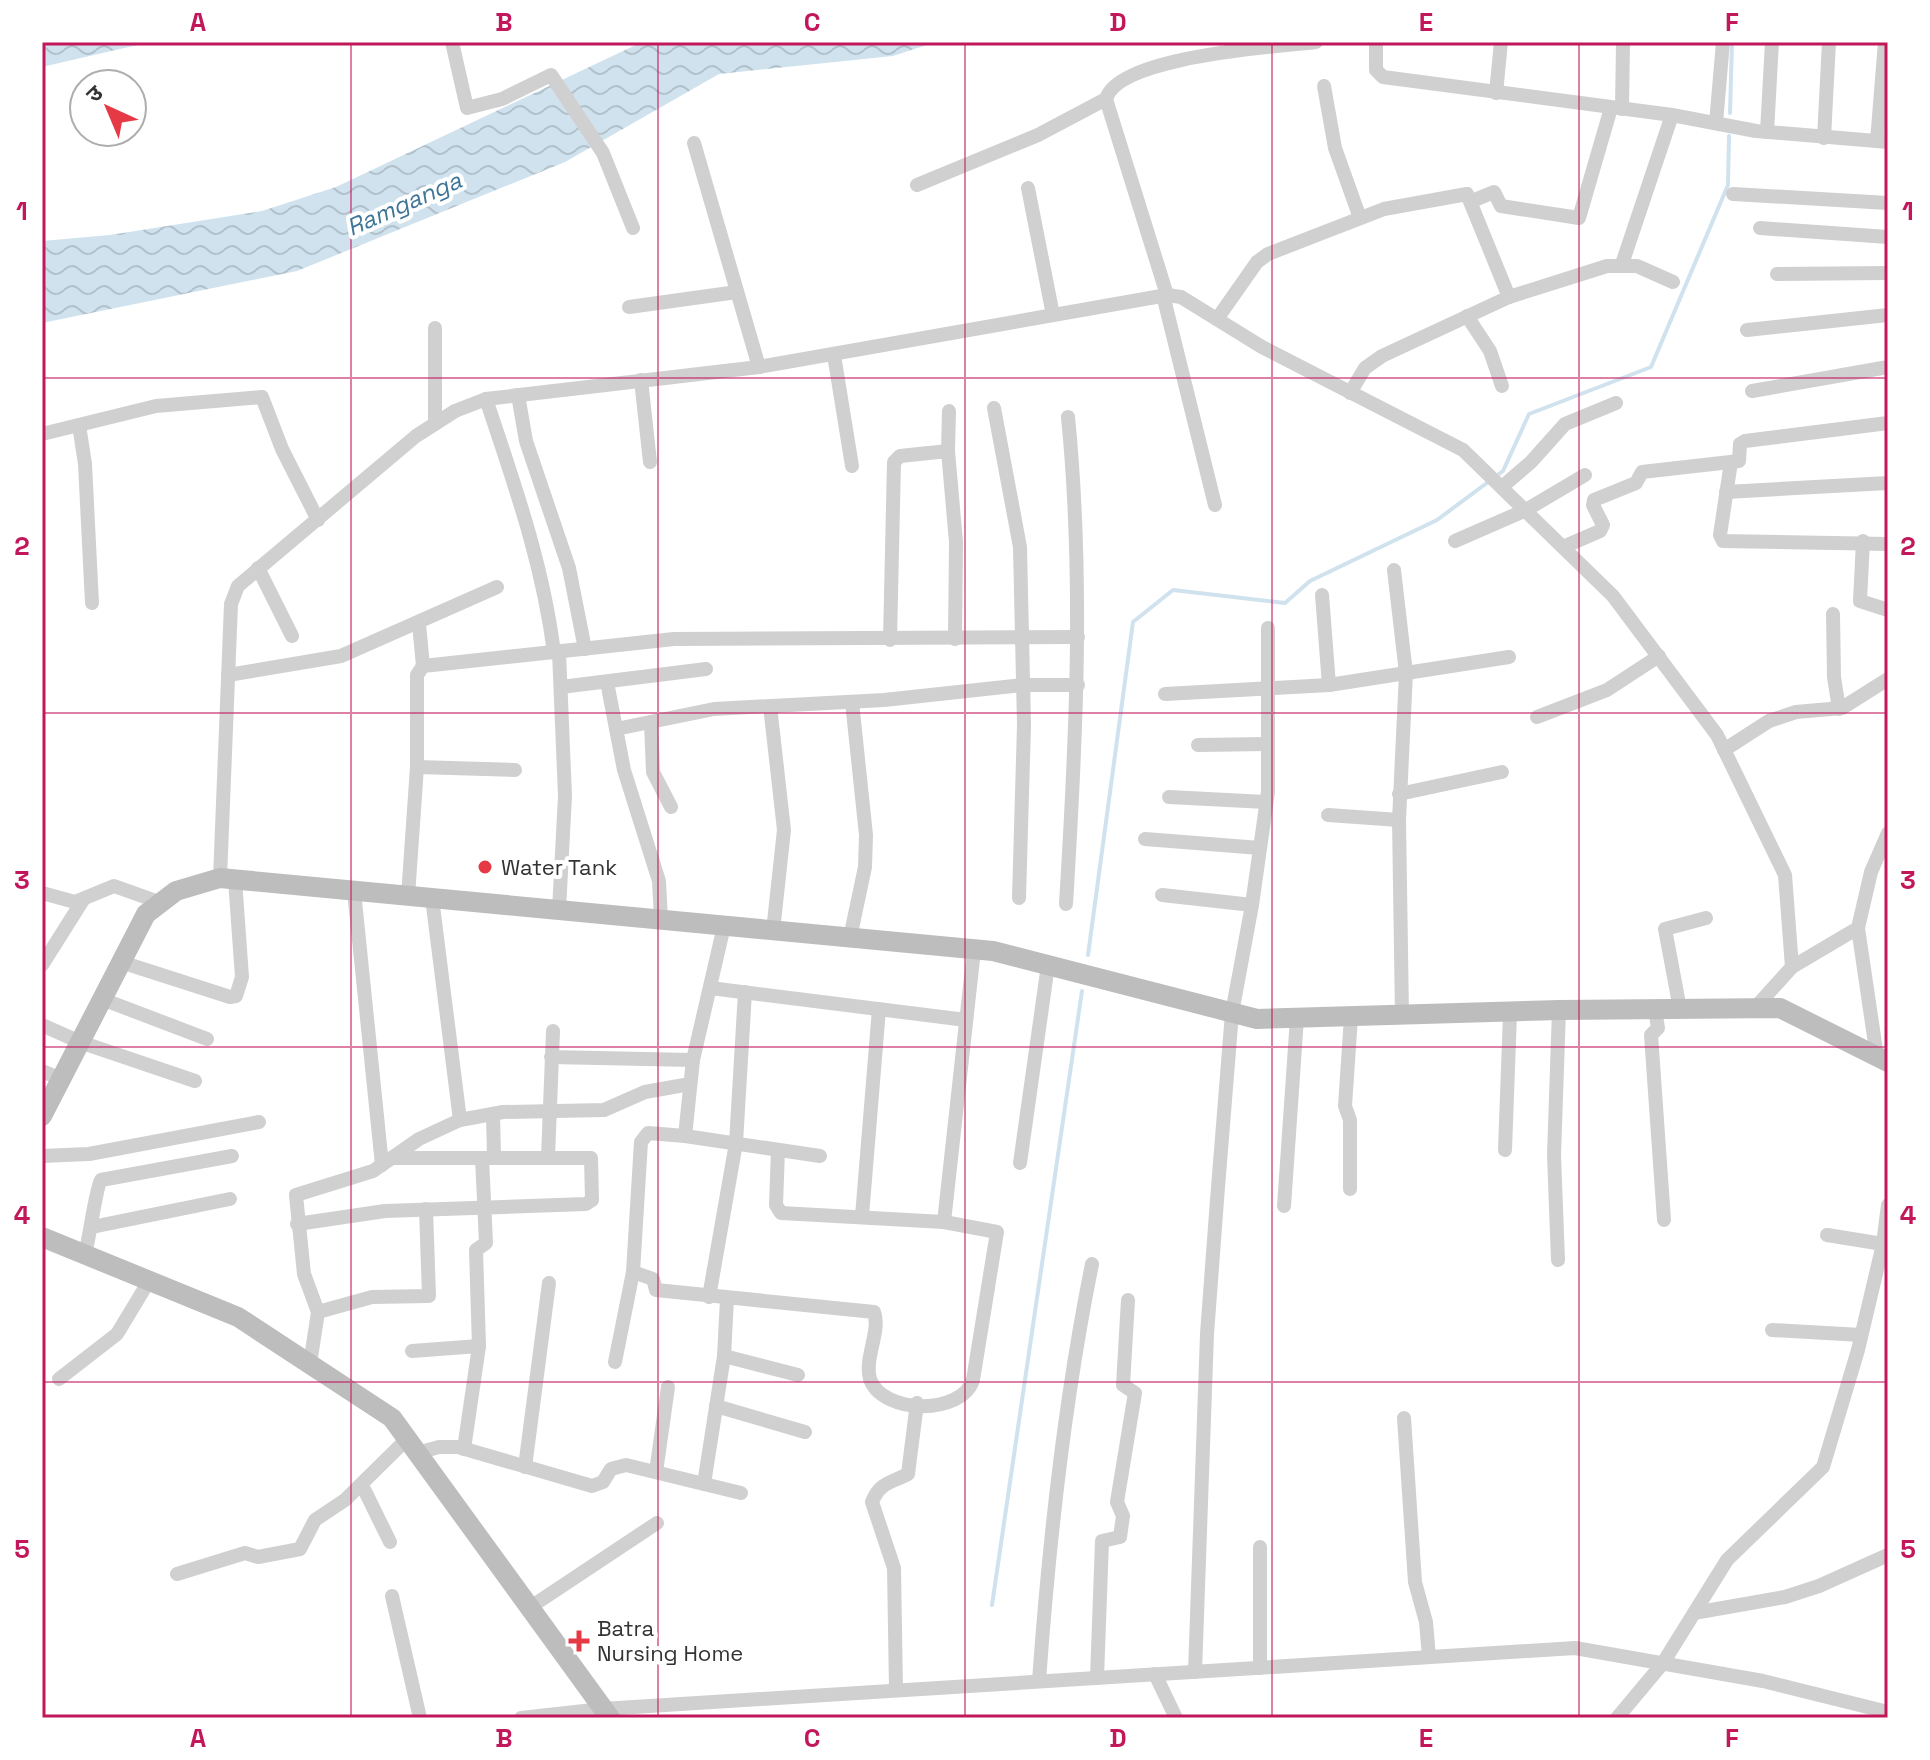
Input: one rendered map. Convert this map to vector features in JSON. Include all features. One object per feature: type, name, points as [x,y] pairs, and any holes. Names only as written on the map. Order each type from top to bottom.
[{"type":"street","points":[[452,42],[467,108],[502,99],[547,75],[553,77],[603,153],[633,228]]},
{"type":"street","points":[[1215,505],[1165,295],[1106,99],[1109,90],[1129,75],[1194,58],[1316,42]]},
{"type":"street","points":[[1376,42],[1376,70],[1383,77],[1672,115],[1767,132],[1882,142],[1885,42]]},
{"type":"street","points":[[1496,93],[1501,42]]},
{"type":"street","points":[[1472,201],[1494,192],[1501,206],[1579,218],[1617,109],[1623,42]]},
{"type":"street","points":[[1716,123],[1723,42]]},
{"type":"street","points":[[1767,132],[1772,42]]},
{"type":"street","points":[[1824,138],[1829,42]]},
{"type":"street","points":[[1324,86],[1335,148],[1360,218]]},
{"type":"street","points":[[917,185],[1038,135],[1106,99]]},
{"type":"street","points":[[1622,264],[1672,115]]},
{"type":"street","points":[[694,143],[759,367]]},
{"type":"street","points":[[1028,188],[1053,315]]},
{"type":"street","points":[[1217,319],[1262,257],[1360,218],[1411,203],[1467,194],[1509,297]]},
{"type":"street","points":[[1733,194],[1888,203]]},
{"type":"street","points":[[1760,228],[1888,237]]},
{"type":"street","points":[[1350,393],[1374,361],[1509,297],[1622,264],[1673,282]]},
{"type":"street","points":[[1777,274],[1888,273]]},
{"type":"street","points":[[629,307],[737,292]]},
{"type":"street","points":[[121,962],[236,996],[242,977],[228,879],[231,604],[238,586],[258,568],[455,411],[486,399],[759,367],[1165,295],[1181,297],[1350,393],[1463,450],[1613,596],[1724,750],[1785,875],[1792,967]]},
{"type":"street","points":[[1747,330],[1888,315]]},
{"type":"street","points":[[1467,316],[1490,351],[1502,386]]},
{"type":"street","points":[[435,328],[435,424]]},
{"type":"street","points":[[834,355],[852,466]]},
{"type":"street","points":[[1752,391],[1888,367]]},
{"type":"street","points":[[641,380],[650,462]]},
{"type":"street","points":[[518,395],[526,441],[569,568],[585,649]]},
{"type":"street","points":[[42,434],[156,406],[262,397],[282,449],[318,520]]},
{"type":"street","points":[[486,399],[537,550],[557,652],[565,796],[559,910]]},
{"type":"street","points":[[1499,484],[1531,462],[1565,424],[1616,403]]},
{"type":"street","points":[[994,408],[1016,513],[1022,685],[1019,898]]},
{"type":"street","points":[[949,411],[948,451],[956,542],[955,639]]},
{"type":"street","points":[[1066,904],[1078,685],[1078,513],[1068,417]]},
{"type":"street","points":[[1563,547],[1602,529],[1594,500],[1636,483],[1642,472],[1739,461],[1740,444],[1745,441],[1888,423]]},
{"type":"street","points":[[79,425],[85,464],[92,603]]},
{"type":"street","points":[[890,640],[894,462],[900,456],[948,451]]},
{"type":"street","points":[[1731,462],[1720,535],[1723,541],[1863,541],[1888,544]]},
{"type":"street","points":[[1455,541],[1526,510],[1585,475]]},
{"type":"street","points":[[1726,492],[1888,483]]},
{"type":"street","points":[[1863,541],[1860,601],[1888,610]]},
{"type":"street","points":[[258,568],[292,636]]},
{"type":"street","points":[[1394,570],[1406,673],[1399,794],[1402,1016]]},
{"type":"street","points":[[228,675],[341,656],[497,587]]},
{"type":"street","points":[[1322,595],[1329,685]]},
{"type":"street","points":[[1833,614],[1834,677],[1839,709]]},
{"type":"street","points":[[408,896],[417,767],[417,675],[423,666],[419,624]]},
{"type":"street","points":[[1195,1672],[1207,1334],[1232,1013],[1252,905],[1266,802],[1268,628]]},
{"type":"street","points":[[423,666],[674,639],[1078,637]]},
{"type":"street","points":[[1537,717],[1607,690],[1659,656]]},
{"type":"street","points":[[1165,694],[1329,685],[1509,657]]},
{"type":"street","points":[[561,687],[706,669]]},
{"type":"street","points":[[1724,750],[1783,715],[1839,709],[1888,679]]},
{"type":"street","points":[[607,682],[632,798],[654,860],[661,920]]},
{"type":"street","points":[[616,729],[714,709],[852,702],[1022,685],[1078,685]]},
{"type":"street","points":[[850,938],[865,867],[866,835],[852,702]]},
{"type":"street","points":[[770,706],[784,830],[773,931]]},
{"type":"street","points":[[651,722],[653,772],[671,807]]},
{"type":"street","points":[[1198,745],[1268,744]]},
{"type":"street","points":[[417,767],[515,770]]},
{"type":"street","points":[[1399,794],[1502,772]]},
{"type":"street","points":[[1169,797],[1266,802]]},
{"type":"street","points":[[1328,815],[1399,820]]},
{"type":"street","points":[[1882,1060],[1858,928],[1871,872],[1888,833]]},
{"type":"street","points":[[1145,839],[1260,848]]},
{"type":"street","points":[[42,1116],[51,1075],[80,1042],[146,914],[159,902],[195,884],[228,879],[974,950],[1048,965],[1257,1019],[1510,1014],[1559,1010],[1780,1008],[1882,1060]]},
{"type":"street","points":[[42,893],[67,901],[83,900],[114,886],[159,902]]},
{"type":"street","points":[[354,891],[387,1162]]},
{"type":"street","points":[[1162,895],[1252,905]]},
{"type":"street","points":[[432,898],[460,1120]]},
{"type":"street","points":[[42,965],[83,900]]},
{"type":"street","points":[[1680,1009],[1665,929],[1706,918]]},
{"type":"street","points":[[685,1136],[693,1060],[724,926]]},
{"type":"street","points":[[1754,1009],[1792,967],[1858,928]]},
{"type":"street","points":[[944,1222],[974,950]]},
{"type":"street","points":[[1020,1163],[1048,965]]},
{"type":"street","points":[[710,988],[966,1020]]},
{"type":"street","points":[[709,1297],[736,1143],[745,992]]},
{"type":"street","points":[[102,999],[207,1039]]},
{"type":"street","points":[[862,1216],[879,1009]]},
{"type":"street","points":[[1655,1009],[1658,1028],[1651,1035],[1664,1220]]},
{"type":"street","points":[[1558,1260],[1554,1155],[1559,1010]]},
{"type":"street","points":[[1505,1150],[1510,1014]]},
{"type":"street","points":[[1350,1189],[1350,1120],[1345,1106],[1351,1017]]},
{"type":"street","points":[[1284,1206],[1297,1018]]},
{"type":"street","points":[[42,1025],[80,1042],[195,1081]]},
{"type":"street","points":[[548,1157],[553,1031]]},
{"type":"street","points":[[551,1057],[693,1060]]},
{"type":"street","points":[[310,1364],[318,1312],[304,1274],[296,1195],[361,1176],[419,1139],[460,1120],[493,1114],[604,1110],[645,1092],[690,1084]]},
{"type":"street","points":[[464,1449],[479,1346],[476,1250],[486,1244],[483,1205],[493,1114]]},
{"type":"street","points":[[42,1156],[89,1154],[259,1122]]},
{"type":"street","points":[[615,1362],[633,1272],[642,1138],[648,1133],[685,1136],[820,1156]]},
{"type":"street","points":[[633,1272],[652,1278],[656,1290],[875,1313],[871,1382],[889,1400],[946,1404],[972,1385],[999,1236],[994,1230],[944,1222],[777,1210],[778,1150]]},
{"type":"street","points":[[85,1254],[97,1186],[101,1180],[232,1156]]},
{"type":"street","points":[[297,1224],[426,1209],[590,1202],[593,1159],[548,1157],[387,1162]]},
{"type":"street","points":[[92,1227],[230,1199]]},
{"type":"street","points":[[318,1312],[372,1297],[429,1296],[426,1209]]},
{"type":"street","points":[[1617,1718],[1663,1663],[1727,1560],[1823,1467],[1861,1335],[1888,1210]]},
{"type":"street","points":[[1827,1235],[1883,1244]]},
{"type":"street","points":[[42,1237],[238,1317],[392,1418],[606,1713]]},
{"type":"street","points":[[1039,1681],[1064,1424],[1092,1264]]},
{"type":"street","points":[[59,1379],[117,1334],[149,1281]]},
{"type":"street","points":[[525,1467],[549,1283]]},
{"type":"street","points":[[704,1484],[724,1356],[727,1299]]},
{"type":"street","points":[[1097,1678],[1102,1541],[1120,1537],[1123,1516],[1117,1502],[1135,1393],[1123,1385],[1128,1300]]},
{"type":"street","points":[[1772,1330],[1861,1335]]},
{"type":"street","points":[[412,1351],[479,1346]]},
{"type":"street","points":[[724,1356],[798,1375]]},
{"type":"street","points":[[656,1472],[668,1387]]},
{"type":"street","points":[[896,1690],[894,1568],[872,1502],[877,1489],[886,1482],[908,1474],[917,1403]]},
{"type":"street","points":[[716,1406],[805,1432]]},
{"type":"street","points":[[1404,1418],[1415,1582],[1426,1622],[1429,1657]]},
{"type":"street","points":[[177,1574],[245,1553],[258,1557],[300,1549],[315,1520],[412,1446],[464,1449],[592,1486],[599,1486],[617,1465],[741,1493]]},
{"type":"street","points":[[362,1485],[390,1542]]},
{"type":"street","points":[[529,1608],[657,1523]]},
{"type":"street","points":[[1260,1547],[1260,1668]]},
{"type":"street","points":[[1694,1613],[1785,1597],[1819,1586],[1888,1555]]},
{"type":"street","points":[[392,1596],[420,1718]]},
{"type":"street","points":[[521,1718],[896,1690],[1575,1648],[1763,1681],[1858,1712],[1888,1712]]},
{"type":"street","points":[[1155,1674],[1176,1718]]},
{"type":"street","points":[[1631,1701],[1639,1718]]},
{"type":"water","points":[[42,42],[150,42],[42,67]]},
{"type":"water","name":"Ramganga","points":[[642,42],[936,42],[893,56],[719,74],[565,162],[297,271],[42,323],[42,241],[110,235],[262,211],[336,187]]},
{"type":"waterway","points":[[1730,113],[1732,42]]},
{"type":"waterway","points":[[1088,955],[1133,622],[1173,590],[1285,603],[1310,581],[1437,520],[1503,471],[1529,414],[1651,367],[1728,185],[1729,136]]},
{"type":"waterway","points":[[992,1605],[1082,991]]},
{"type":"place","name":"Water Tank","points":[[485,867]]},
{"type":"place","name":"Batra Nursing Home","points":[[579,1641]]}]
